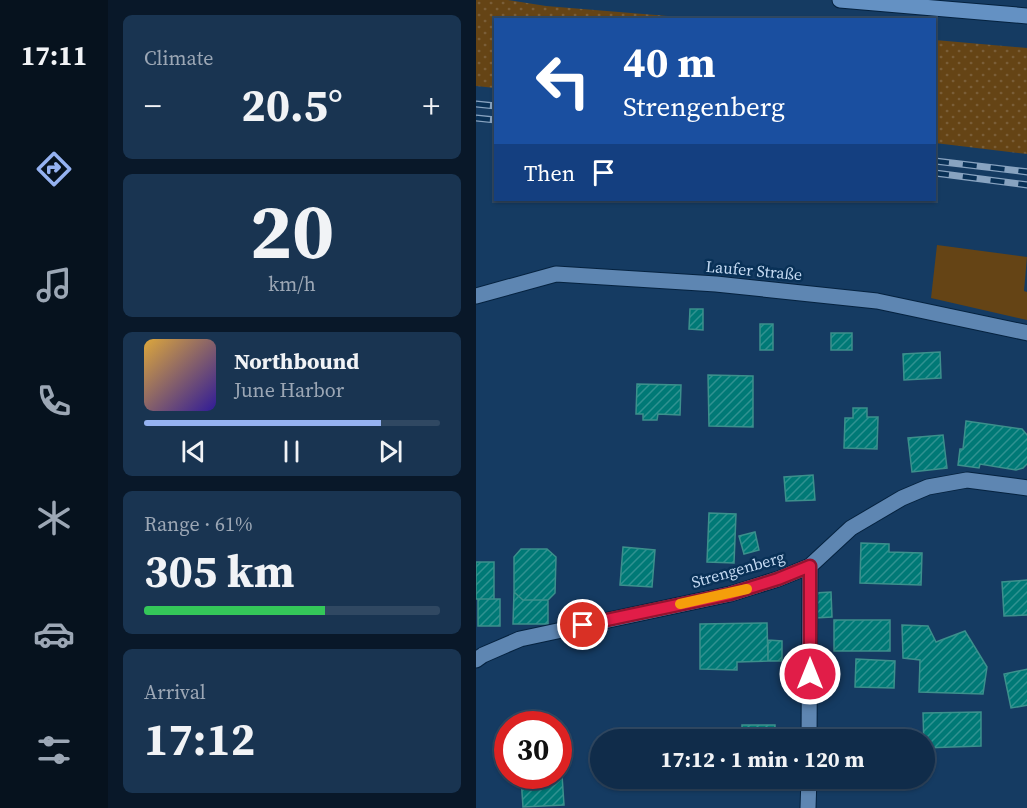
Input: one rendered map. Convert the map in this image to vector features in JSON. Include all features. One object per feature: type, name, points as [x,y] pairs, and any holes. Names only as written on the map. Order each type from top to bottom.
[{"type":"main road","points":[[840,0],[1028,16]]},
{"type":"street","name":"Laufer Straße","points":[[476,296],[556,274],[716,284],[877,301],[1028,333]]},
{"type":"street","name":"Strengenberg","points":[[476,660],[520,639],[730,594],[778,579],[810,566],[851,528],[902,498],[928,487],[967,480],[1028,488]]},
{"type":"street","points":[[809,729],[810,566]]},
{"type":"street","points":[[808,808],[809,789]]},
{"type":"shaded area","points":[[476,0],[508,0],[546,6],[692,18],[494,18],[494,88],[476,86]]},
{"type":"shaded area","points":[[936,40],[1027,48],[1027,154],[936,143]]},
{"type":"shaded area","points":[[937,245],[1027,257],[1024,291],[1027,292],[1027,320],[931,298]]},
{"type":"building","points":[[690,309],[703,309],[703,330],[689,329]]},
{"type":"building","points":[[760,324],[773,324],[773,350],[760,350]]},
{"type":"building","points":[[831,333],[852,333],[852,350],[831,350]]},
{"type":"building","points":[[940,352],[941,378],[904,380],[903,354]]},
{"type":"building","points":[[708,375],[753,376],[753,427],[709,426]]},
{"type":"building","points":[[637,384],[681,385],[680,415],[658,414],[657,420],[643,420],[643,414],[636,414]]},
{"type":"building","points":[[853,408],[867,408],[867,417],[878,417],[877,449],[844,448],[845,418],[853,418]]},
{"type":"building","points":[[966,421],[1022,429],[1028,436],[1028,463],[1016,470],[980,464],[979,468],[958,465],[960,449],[963,449]]},
{"type":"building","points":[[943,435],[947,468],[912,472],[908,438]]},
{"type":"building","points":[[813,475],[815,500],[786,501],[784,477]]},
{"type":"building","points":[[709,513],[736,514],[734,563],[707,562]]},
{"type":"building","points":[[755,532],[759,550],[744,554],[739,536]]},
{"type":"building","points":[[861,543],[889,544],[889,552],[922,553],[921,585],[860,583]]},
{"type":"building","points":[[623,547],[655,550],[652,587],[620,585]]},
{"type":"building","points":[[521,549],[547,549],[556,557],[555,593],[548,600],[523,600],[514,592],[514,557]]},
{"type":"building","points":[[476,562],[494,562],[494,599],[476,599]]},
{"type":"building","points":[[1028,580],[1028,615],[1004,616],[1002,582]]},
{"type":"building","points":[[514,592],[523,600],[548,600],[548,624],[513,624]]},
{"type":"building","points":[[831,592],[832,617],[815,618],[814,593]]},
{"type":"building","points":[[478,599],[500,599],[500,626],[478,626]]},
{"type":"building","points":[[834,620],[890,620],[890,651],[834,651]]},
{"type":"building","points":[[767,623],[768,661],[737,662],[737,670],[700,669],[700,624]]},
{"type":"building","points":[[902,625],[928,626],[936,642],[965,631],[987,667],[983,694],[919,692],[920,660],[903,658]]},
{"type":"building","points":[[768,640],[782,641],[782,661],[768,661]]},
{"type":"building","points":[[856,659],[895,661],[894,688],[855,687]]},
{"type":"building","points":[[1028,669],[1028,705],[1011,708],[1004,674]]},
{"type":"building","points":[[981,712],[981,746],[935,748],[935,729],[923,729],[923,713]]},
{"type":"building","points":[[742,725],[775,725],[775,729],[742,729]]},
{"type":"building","points":[[522,789],[563,789],[564,805],[523,807]]},
{"type":"railway","points":[[476,104],[494,106]]},
{"type":"railway","points":[[476,118],[494,120]]},
{"type":"railway","points":[[936,161],[1028,172]]},
{"type":"railway","points":[[936,173],[1028,185]]},
{"type":"slow traffic","points":[[680,604],[747,589]]},
{"type":"route","points":[[583,625],[730,594],[810,566],[810,674]]}]
